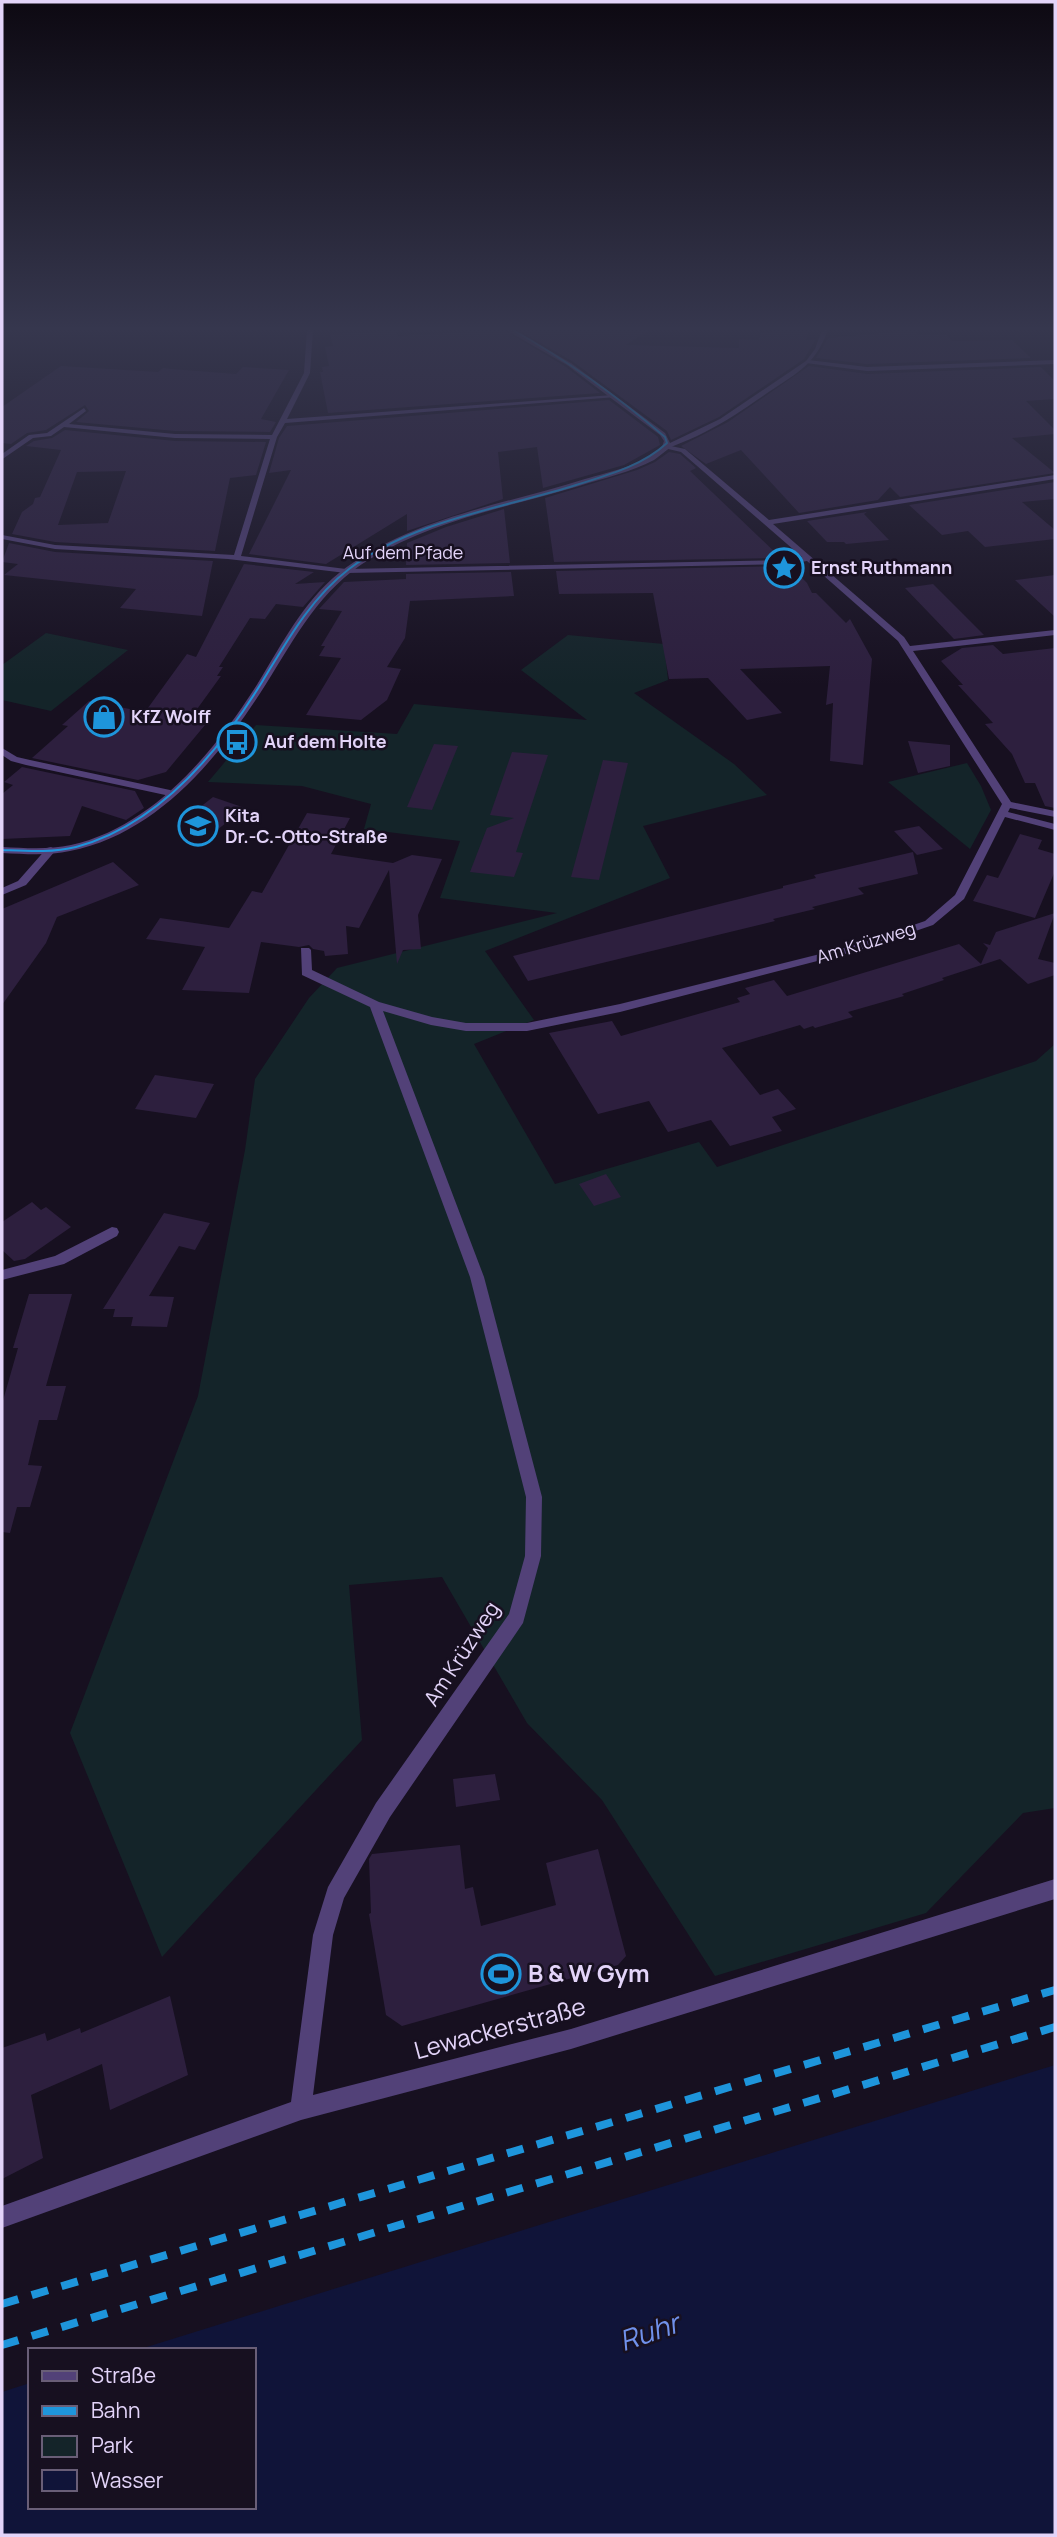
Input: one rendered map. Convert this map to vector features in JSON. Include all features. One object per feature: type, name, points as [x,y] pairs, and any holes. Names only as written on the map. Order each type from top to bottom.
[{"type":"street","points":[[237,558],[271,448]]},
{"type":"street","points":[[2,850],[51,850],[85,845],[113,835],[150,811],[191,774],[233,724],[308,608],[346,571],[379,550],[418,532],[644,461],[664,448]]},
{"type":"street","points":[[674,448],[683,450],[901,639],[1006,809],[1055,827]]},
{"type":"street","points":[[767,523],[1055,477]]},
{"type":"street","name":"Auf dem Pfade","points":[[2,537],[55,547],[237,558],[346,571],[789,562],[807,559]]},
{"type":"street","points":[[908,649],[1055,632]]},
{"type":"street","points":[[2,751],[14,759],[29,763],[170,793]]},
{"type":"street","points":[[1006,809],[1055,814]]},
{"type":"street","name":"Am Krüzweg","points":[[305,950],[306,972],[375,1006],[459,1026],[527,1027],[620,1008],[856,948],[929,923],[949,909],[960,897],[1006,809]]},
{"type":"street","points":[[2,892],[22,883],[51,850]]},
{"type":"street","name":"Am Krüzweg","points":[[301,2109],[323,1935],[335,1894],[383,1810],[517,1617],[533,1556],[534,1497],[477,1277],[375,1006]]},
{"type":"street","points":[[2,1275],[59,1260],[112,1232]]},
{"type":"street","name":"Lewackerstraße","points":[[2,2217],[301,2109],[571,2039],[1055,1889]]},
{"type":"green space","points":[[46,633],[128,650],[51,711],[2,700],[2,665]]},
{"type":"green space","points":[[568,635],[664,644],[668,680],[634,693],[734,764],[767,795],[643,826],[670,878],[485,951],[534,1020],[474,1044],[555,1184],[699,1142],[717,1167],[1036,1061],[1055,1044],[1055,1808],[1023,1813],[926,1913],[715,1976],[602,1800],[527,1723],[442,1577],[349,1585],[362,1740],[162,1957],[70,1733],[198,1396],[245,1150],[255,1079],[309,998],[337,968],[557,913],[440,898],[460,841],[364,829],[371,804],[302,786],[208,782],[256,725],[397,734],[414,704],[587,720],[521,670]]},
{"type":"green space","points":[[967,763],[991,810],[970,849],[888,782]]},
{"type":"water","name":"Ruhr","points":[[1055,2065],[1055,2535],[2,2535],[2,2392],[28,2384],[28,2509],[256,2509],[256,2348],[143,2348]]},
{"type":"building","points":[[47,448],[264,448],[256,475],[230,478],[215,551],[55,542],[12,534],[22,512],[33,504],[35,498],[40,497],[61,450]],"holes":[[[126,471],[108,523],[58,525],[77,472]]]},
{"type":"building","points":[[276,448],[526,448],[498,452],[503,499],[407,531],[407,514],[326,564],[249,554],[291,470],[269,473]]},
{"type":"building","points":[[537,448],[654,448],[624,465],[543,488]]},
{"type":"building","points":[[684,448],[1025,448],[1055,473],[900,497],[890,487],[878,500],[799,513],[741,450],[706,464]]},
{"type":"building","points":[[669,452],[680,454],[696,468],[690,471],[781,558],[554,562],[545,498],[637,470]]},
{"type":"building","points":[[1055,482],[1055,499],[1022,502],[1055,530],[1055,539],[985,547],[968,531],[942,535],[909,505]]},
{"type":"building","points":[[504,509],[510,563],[406,565],[407,543],[446,527]]},
{"type":"building","points":[[867,512],[864,514],[889,540],[846,544],[827,542],[807,521]]},
{"type":"building","points":[[9,543],[55,552],[213,561],[202,616],[120,608],[136,589],[4,575],[18,564],[2,562]]},
{"type":"building","points":[[244,564],[314,572],[295,584],[325,582],[303,607],[276,604],[265,619],[250,618],[219,667],[223,667],[217,676],[221,676],[187,723],[205,725],[166,772],[138,780],[32,758],[68,726],[62,725],[89,701],[145,712],[187,654],[196,657]]},
{"type":"building","points":[[790,566],[807,583],[812,593],[816,593],[846,623],[850,619],[872,659],[863,765],[830,761],[833,703],[826,705],[830,666],[740,669],[782,713],[747,720],[708,678],[669,679],[653,593],[559,594],[556,571]]},
{"type":"building","points":[[511,572],[514,596],[410,601],[405,638],[387,667],[401,669],[387,700],[361,720],[306,715],[341,658],[319,656],[325,646],[321,646],[342,611],[319,609],[344,582],[406,579],[406,574]]},
{"type":"building","points":[[1055,575],[1055,617],[1015,580]]},
{"type":"building","points":[[933,584],[984,635],[954,639],[905,588]]},
{"type":"building","points":[[993,645],[1003,654],[1055,648],[1055,808],[1045,806],[1035,783],[1025,783],[1012,754],[985,724],[993,723],[958,685],[963,685],[941,661],[962,648]]},
{"type":"building","points":[[908,741],[950,745],[950,766],[918,773]]},
{"type":"building","points":[[434,744],[458,746],[432,810],[407,807]]},
{"type":"building","points":[[512,752],[548,755],[516,852],[523,853],[514,877],[470,872],[487,828],[514,818],[490,815]]},
{"type":"building","points":[[603,760],[628,763],[599,880],[571,877]]},
{"type":"building","points":[[22,767],[135,791],[144,808],[126,820],[82,806],[70,836],[2,839],[2,794],[13,785],[4,782]]},
{"type":"building","points":[[213,797],[245,808],[217,830],[182,832],[199,808]]},
{"type":"building","points":[[307,813],[350,818],[331,854],[393,863],[412,855],[442,859],[418,915],[421,949],[403,950],[397,964],[389,870],[359,928],[346,926],[348,954],[325,956],[324,951],[313,949],[309,945],[299,947],[261,942],[249,993],[182,990],[205,947],[146,939],[160,918],[229,928],[252,891],[262,893]]},
{"type":"building","points":[[919,826],[943,849],[917,855],[894,831]]},
{"type":"building","points":[[1020,834],[1042,840],[1038,849],[1055,854],[1055,871],[1035,918],[973,901],[987,875],[998,878]]},
{"type":"building","points":[[913,852],[918,874],[858,888],[864,894],[773,919],[775,921],[528,981],[513,956],[783,888],[816,878],[814,875]]},
{"type":"building","points":[[113,862],[139,885],[57,917],[46,943],[2,1005],[2,909]]},
{"type":"building","points":[[1055,913],[1038,959],[1055,963],[1055,975],[1028,984],[1000,959],[942,978],[944,980],[902,994],[904,996],[848,1012],[853,1017],[815,1028],[813,1026],[804,1029],[800,1025],[722,1048],[760,1095],[778,1089],[796,1109],[772,1117],[782,1131],[730,1146],[711,1120],[668,1132],[649,1101],[598,1114],[549,1033],[612,1021],[621,1036],[740,1002],[737,998],[750,994],[745,988],[774,980],[787,996],[959,944],[981,964],[988,948],[983,943],[990,945],[996,932]]},
{"type":"building","points":[[155,1075],[214,1084],[196,1118],[135,1109]]},
{"type":"building","points":[[606,1174],[621,1197],[594,1206],[579,1184]]},
{"type":"building","points":[[32,1202],[41,1210],[46,1207],[71,1227],[25,1259],[14,1261],[2,1250],[2,1222]]},
{"type":"building","points":[[164,1213],[210,1223],[195,1250],[179,1246],[149,1296],[174,1297],[167,1327],[131,1326],[133,1317],[113,1317],[115,1309],[103,1309]]},
{"type":"building","points":[[29,1294],[72,1294],[46,1386],[66,1386],[57,1420],[39,1420],[28,1465],[42,1466],[30,1507],[17,1507],[10,1533],[2,1532],[2,1404],[18,1348],[13,1348]]},
{"type":"building","points":[[495,1774],[500,1800],[456,1807],[453,1779]]},
{"type":"building","points":[[460,1845],[465,1889],[473,1887],[481,1926],[556,1905],[546,1863],[598,1849],[626,1956],[618,1965],[402,2026],[386,2015],[369,1914],[369,1859],[372,1854]]},
{"type":"building","points":[[170,1996],[188,2075],[110,2110],[102,2064],[31,2095],[43,2158],[2,2179],[2,2048],[45,2033],[47,2041],[80,2028],[81,2033]]},
{"type":"tram line","points":[[2,850],[48,851],[76,847],[134,822],[160,804],[206,759],[226,734],[300,621],[322,594],[349,569],[374,552],[429,527],[612,473],[636,464],[660,448]]},
{"type":"railway","points":[[2,2304],[1055,1990]]},
{"type":"railway","points":[[2,2345],[1055,2027]]},
{"type":"place","name":"Ernst Ruthmann","points":[[784,568]]},
{"type":"place","name":"KfZ Wolff","points":[[104,717]]},
{"type":"place","name":"Auf dem Holte","points":[[237,742]]},
{"type":"place","name":"Kita Dr.-C.-Otto-Straße","points":[[198,826]]},
{"type":"place","name":"B & W Gym","points":[[501,1974]]}]
